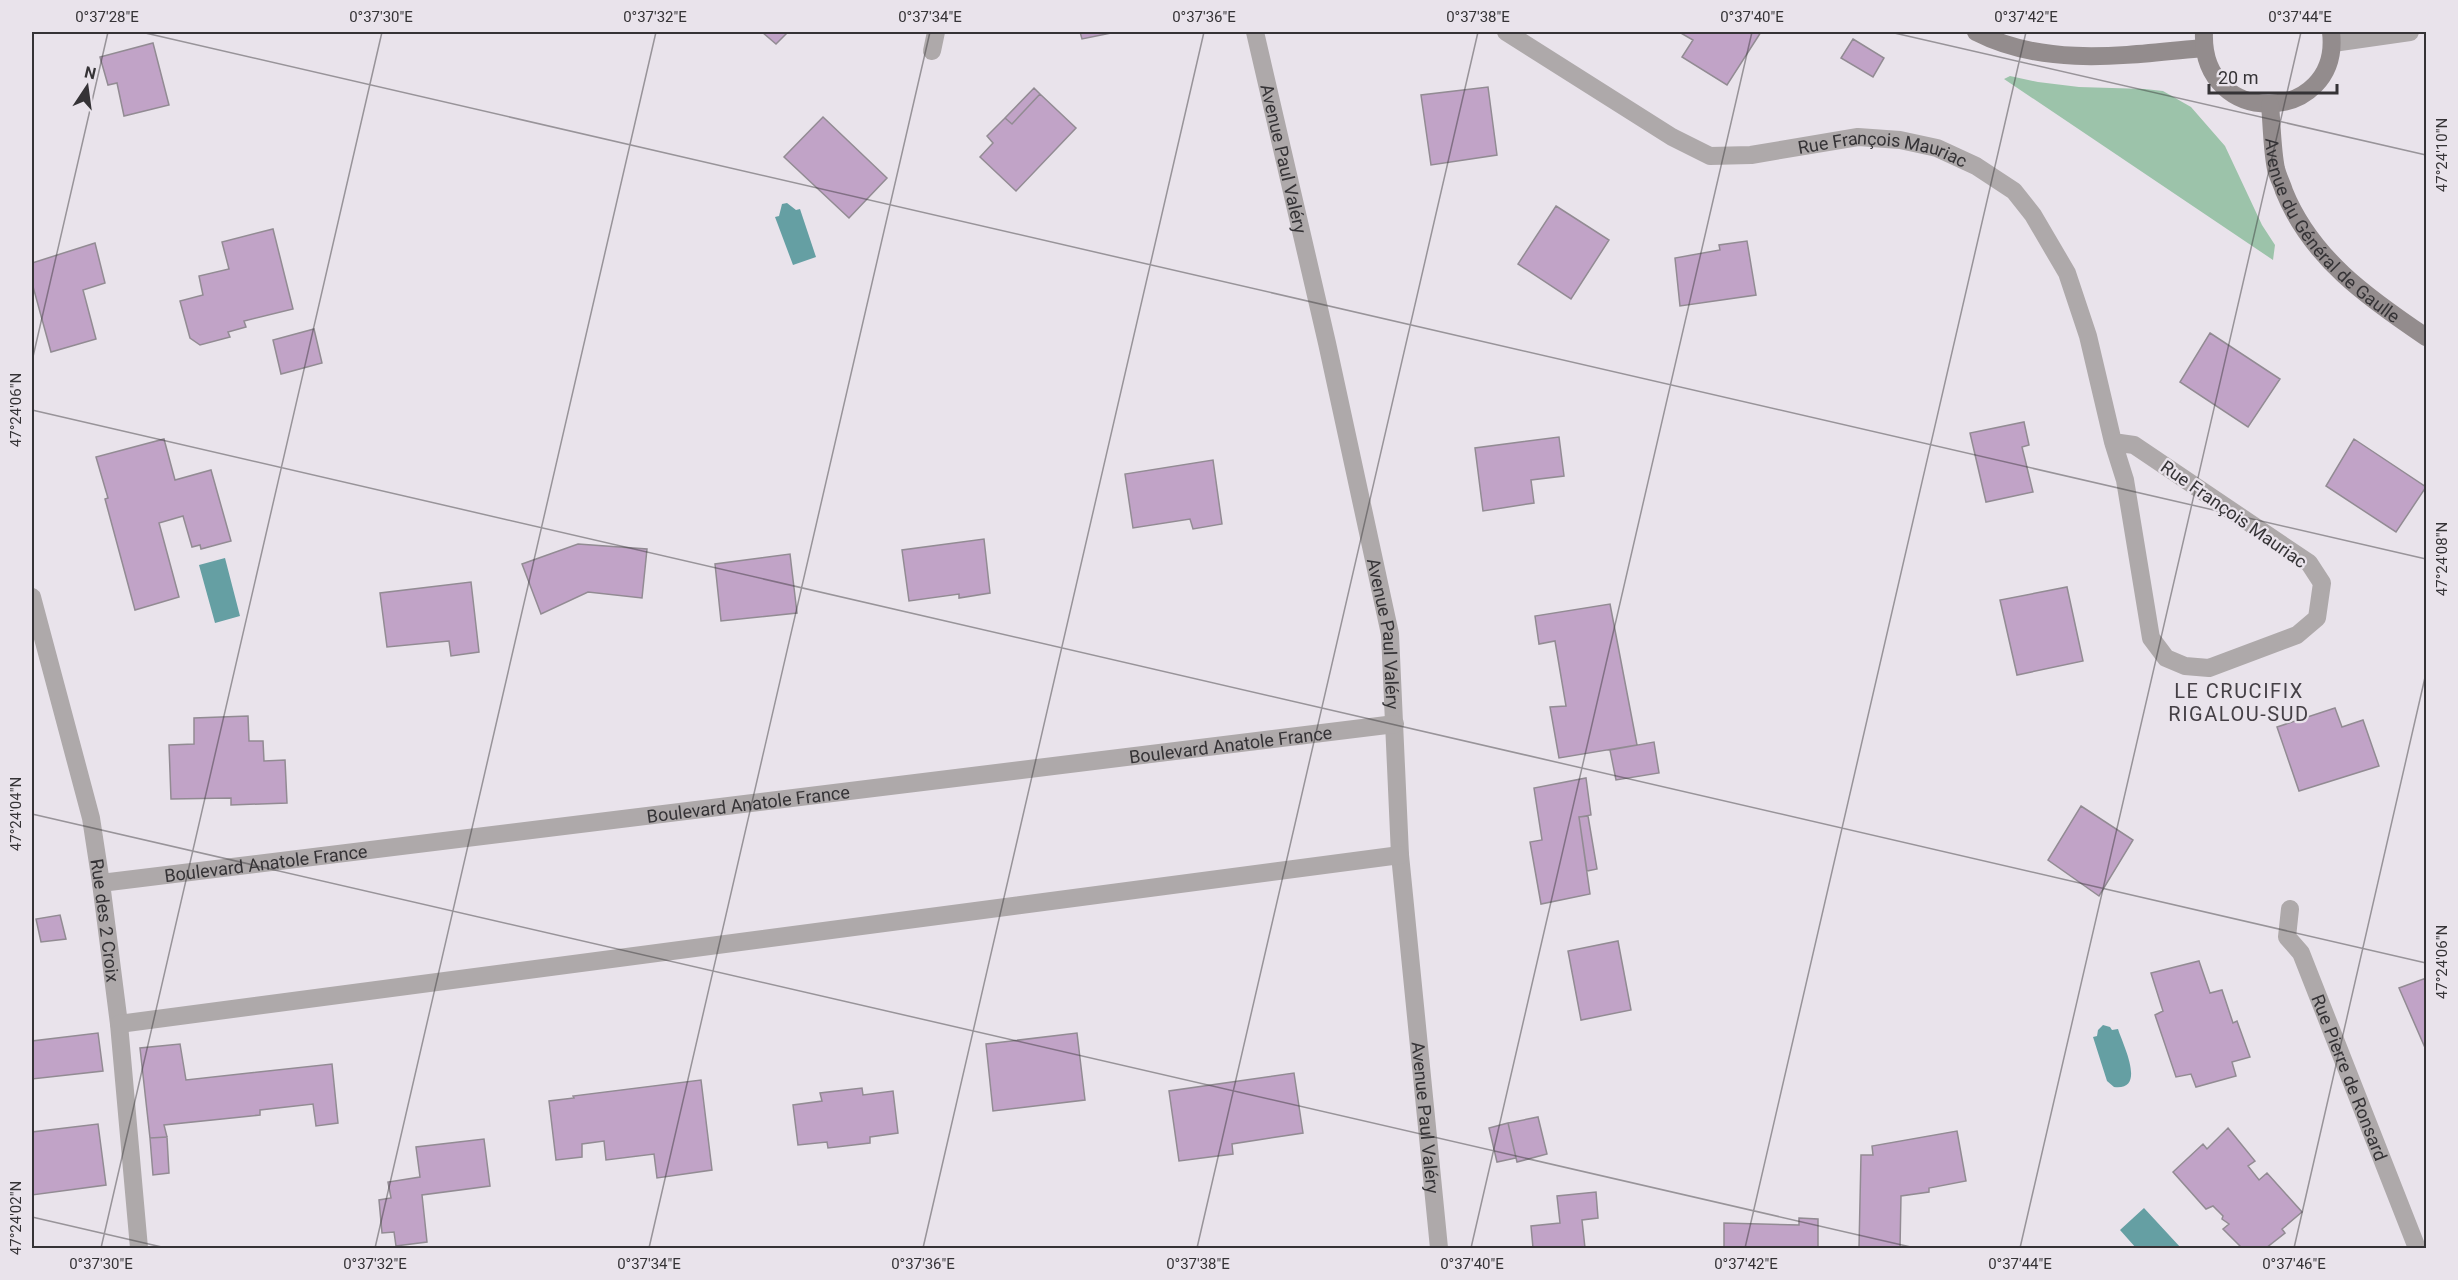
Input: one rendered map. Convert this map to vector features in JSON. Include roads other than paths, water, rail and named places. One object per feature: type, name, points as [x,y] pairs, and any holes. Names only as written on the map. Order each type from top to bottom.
[{"type":"street","points":[[932,51],[936,32]]},
{"type":"street","name":"Avenue Paul Valéry","points":[[1255,32],[1327,343],[1390,634],[1400,855],[1439,1248]]},
{"type":"street","name":"Rue François Mauriac","points":[[1506,32],[1672,137],[1710,156],[1751,155],[1858,137],[1900,140],[1946,152],[1976,166],[2014,191],[2033,215],[2067,273],[2088,336],[2113,442],[2124,480],[2151,638],[2166,657],[2185,666],[2209,668],[2297,635],[2317,618],[2322,583],[2309,563],[2134,444],[2113,442]]},
{"type":"street","points":[[1976,32],[2032,52],[2095,58],[2203,40],[2208,66],[2219,82],[2233,95],[2251,103],[2270,105],[2289,102],[2306,93],[2320,79],[2329,62],[2332,37],[2410,32]]},
{"type":"street","name":"Avenue du Général de Gaulle","points":[[2270,105],[2276,171],[2293,213],[2312,243],[2336,269],[2397,318],[2427,337]]},
{"type":"street","name":"Rue des 2 Croix","points":[[32,597],[91,818],[118,1023],[138,1248]]},
{"type":"street","name":"Boulevard Anatole France","points":[[101,883],[1395,724]]},
{"type":"street","points":[[118,1023],[1400,855]]},
{"type":"street","name":"Rue Pierre de Ronsard","points":[[2290,909],[2286,937],[2301,952],[2416,1248]]},
{"type":"water","points":[[787,203],[796,210],[800,209],[816,257],[793,265],[775,217],[779,216],[782,204]]},
{"type":"water","points":[[225,558],[240,616],[215,623],[199,565]]},
{"type":"water","points":[[2103,1025],[2112,1030],[2118,1029],[2128,1055],[2131,1075],[2129,1082],[2124,1086],[2114,1087],[2107,1081],[2093,1037],[2097,1036],[2098,1030]]},
{"type":"water","points":[[2144,1208],[2181,1248],[2136,1248],[2120,1230]]},
{"type":"district","name":"LE CRUCIFIX RIGALOU-SUD","points":[[2239,702]]}]
